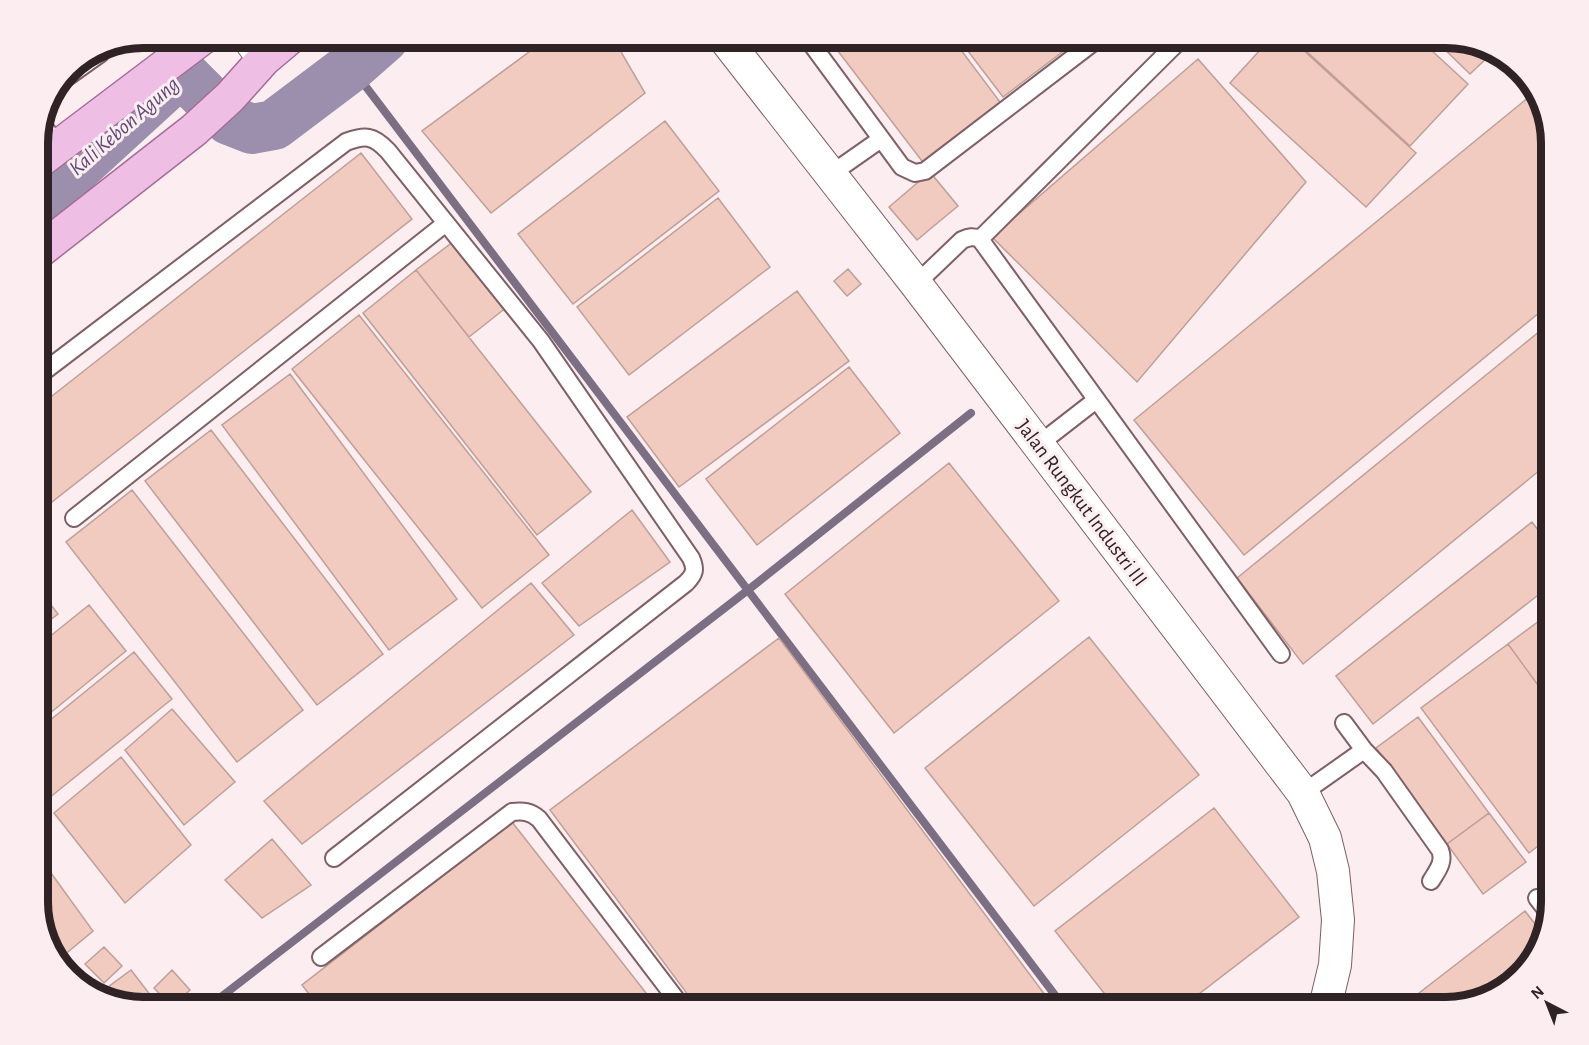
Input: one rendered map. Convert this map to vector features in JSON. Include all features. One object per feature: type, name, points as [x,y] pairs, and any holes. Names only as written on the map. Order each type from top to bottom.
[{"type":"main road","points":[[48,143],[187,48]]},
{"type":"main road","points":[[48,244],[194,130],[230,97],[256,48]]},
{"type":"street","name":"Jalan Rungkut Industri III","points":[[732,48],[916,284],[1304,793],[1325,838],[1333,871],[1338,920],[1335,965],[1328,997]]},
{"type":"lane","points":[[814,48],[902,167],[915,174],[925,171],[1086,48]]},
{"type":"lane","points":[[980,240],[1172,48]]},
{"type":"lane","points":[[48,368],[345,142],[359,137],[370,137],[380,142],[541,341],[691,558],[695,568],[686,584],[334,858]]},
{"type":"lane","points":[[831,174],[881,139]]},
{"type":"lane","points":[[74,518],[446,223]]},
{"type":"lane","points":[[916,284],[962,240],[969,237],[980,240],[1281,654]]},
{"type":"lane","points":[[1038,445],[1096,400]]},
{"type":"lane","points":[[1344,723],[1364,750],[1384,771],[1440,850],[1443,857],[1431,881]]},
{"type":"lane","points":[[1304,793],[1364,750]]},
{"type":"lane","points":[[321,957],[505,817],[512,812],[522,811],[533,813],[539,819],[674,997]]},
{"type":"lane","points":[[1537,898],[1541,903]]},
{"type":"building","points":[[534,48],[619,48],[645,93],[491,213],[422,131]]},
{"type":"building","points":[[836,48],[960,48],[1003,106],[925,165]]},
{"type":"building","points":[[966,48],[1067,48],[1003,97]]},
{"type":"building","points":[[1262,48],[1301,48],[1416,153],[1366,207],[1230,83]]},
{"type":"building","points":[[1303,48],[1429,48],[1468,84],[1410,146]]},
{"type":"building","points":[[1443,48],[1465,50],[1487,58],[1470,74]]},
{"type":"building","points":[[1198,59],[1306,182],[1137,382],[992,237]]},
{"type":"building","points":[[1529,97],[1538,118],[1541,143],[1541,311],[1244,555],[1134,420]]},
{"type":"building","points":[[665,121],[719,191],[573,304],[518,234]]},
{"type":"building","points":[[361,153],[412,219],[48,505],[48,399]]},
{"type":"building","points":[[930,172],[958,206],[917,240],[889,207]]},
{"type":"building","points":[[718,198],[770,267],[629,375],[577,307]]},
{"type":"building","points":[[454,241],[507,307],[469,337],[416,270]]},
{"type":"building","points":[[848,269],[861,284],[847,296],[834,281]]},
{"type":"building","points":[[416,270],[591,492],[537,535],[363,313]]},
{"type":"building","points":[[797,291],[849,361],[679,487],[627,417]]},
{"type":"building","points":[[359,315],[549,555],[482,608],[292,369]]},
{"type":"building","points":[[1541,330],[1541,469],[1303,664],[1237,578]]},
{"type":"building","points":[[849,367],[900,433],[757,545],[706,479]]},
{"type":"building","points":[[290,374],[457,599],[389,650],[222,425]]},
{"type":"building","points":[[211,430],[383,654],[317,705],[145,481]]},
{"type":"building","points":[[949,463],[1059,601],[894,733],[785,594]]},
{"type":"building","points":[[132,490],[303,710],[237,762],[66,542]]},
{"type":"building","points":[[632,510],[670,562],[579,626],[542,583]]},
{"type":"building","points":[[1532,522],[1541,534],[1541,593],[1373,724],[1336,676]]},
{"type":"building","points":[[531,583],[574,635],[302,844],[264,801]]},
{"type":"building","points":[[48,601],[58,614],[48,622]]},
{"type":"building","points":[[89,605],[126,651],[48,715],[48,638]]},
{"type":"building","points":[[1541,619],[1541,689],[1508,644]]},
{"type":"building","points":[[1089,637],[1199,775],[1034,906],[925,768]]},
{"type":"building","points":[[779,638],[1047,997],[690,997],[550,810]]},
{"type":"building","points":[[1508,644],[1541,689],[1541,844],[1529,853],[1421,708]]},
{"type":"building","points":[[134,652],[172,699],[49,798],[48,722]]},
{"type":"building","points":[[172,709],[235,782],[184,825],[125,750]]},
{"type":"building","points":[[1418,717],[1489,813],[1447,844],[1376,748]]},
{"type":"building","points":[[121,757],[191,845],[125,903],[54,813]]},
{"type":"building","points":[[1214,808],[1299,917],[1195,997],[1107,997],[1055,931]]},
{"type":"building","points":[[1489,813],[1526,862],[1483,894],[1447,844]]},
{"type":"building","points":[[512,822],[649,997],[311,997],[302,985]]},
{"type":"building","points":[[272,839],[311,885],[262,918],[225,880]]},
{"type":"building","points":[[48,869],[93,931],[64,955],[51,927],[48,908]]},
{"type":"building","points":[[1525,911],[1538,928],[1525,955],[1513,969],[1482,990],[1471,994],[1414,997]]},
{"type":"building","points":[[104,947],[122,966],[104,983],[85,964]]},
{"type":"building","points":[[131,970],[152,997],[118,994],[105,989]]},
{"type":"building","points":[[172,970],[190,990],[183,997],[163,997],[154,988]]},
{"type":"waterway","name":"Kali Kebon Agung","points":[[48,194],[181,72],[229,120],[252,129],[274,125],[373,48]]},
{"type":"waterway","points":[[351,67],[1056,997]]},
{"type":"waterway","points":[[221,997],[748,590],[971,413]]}]
